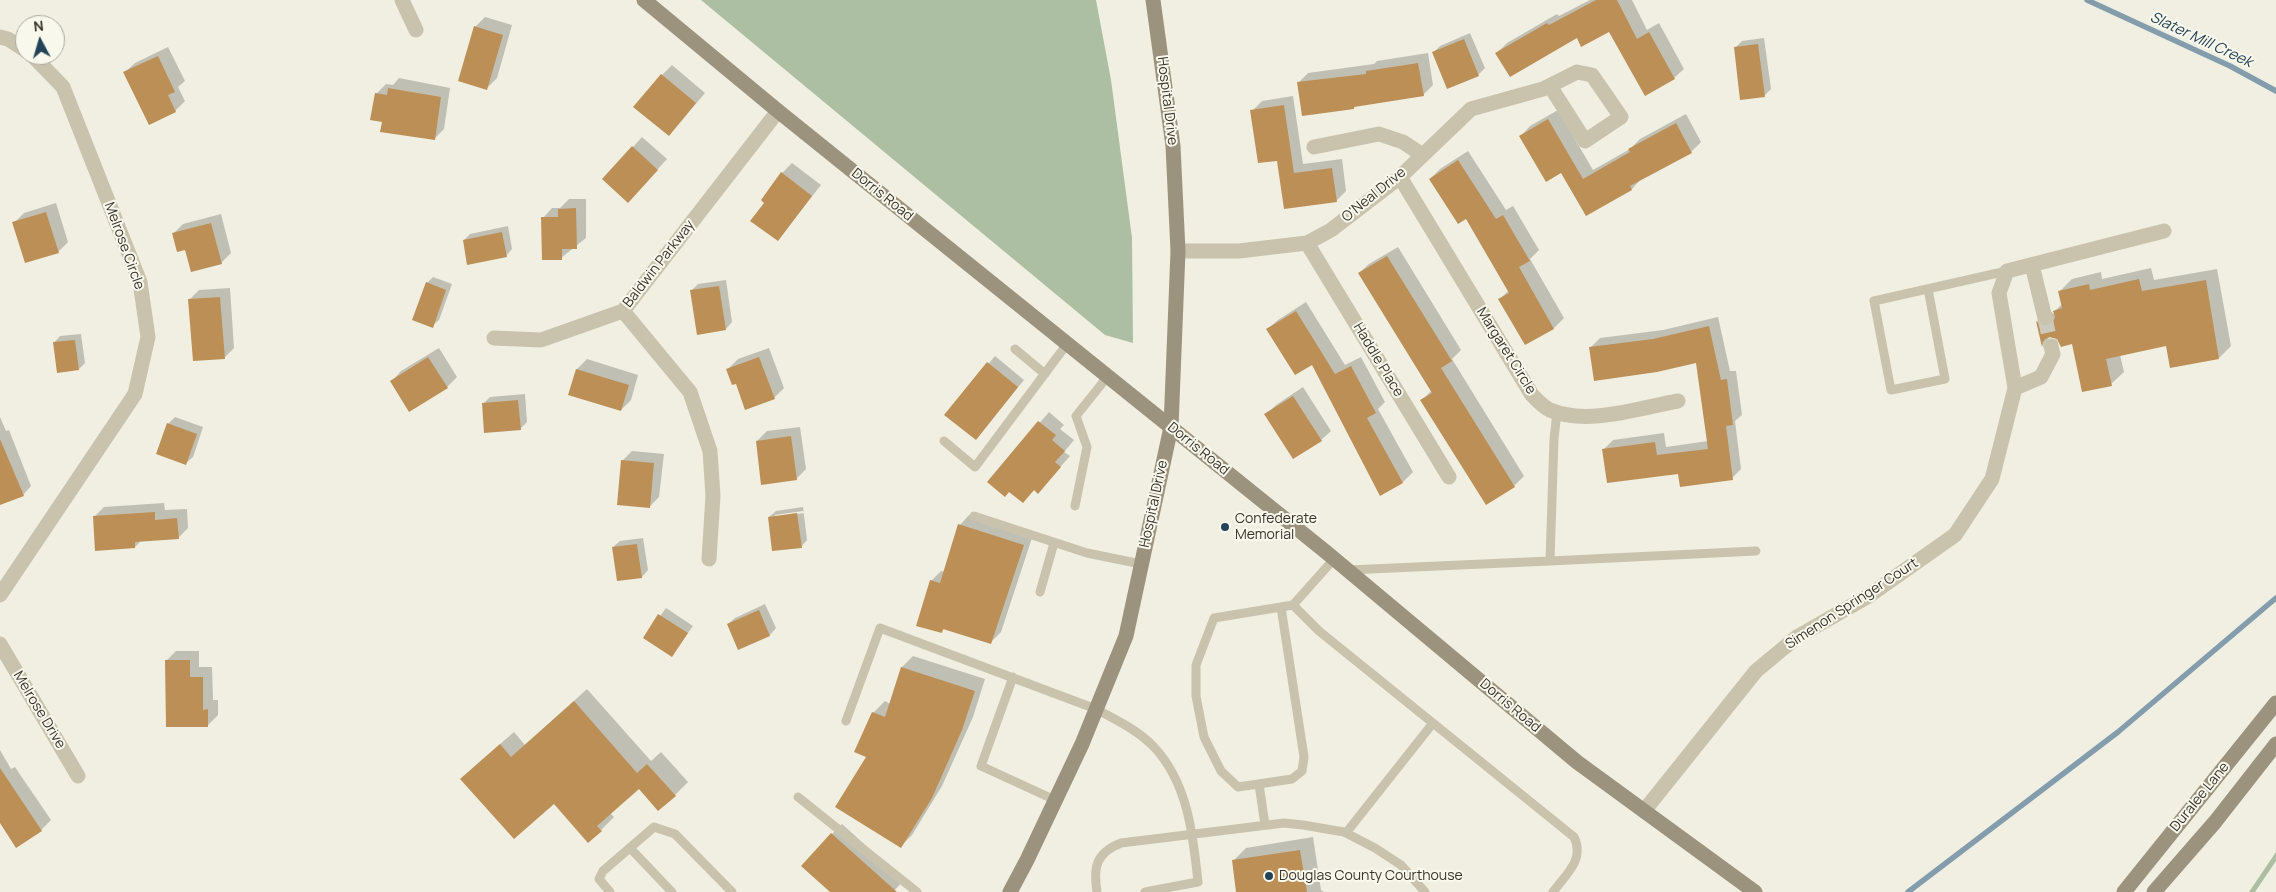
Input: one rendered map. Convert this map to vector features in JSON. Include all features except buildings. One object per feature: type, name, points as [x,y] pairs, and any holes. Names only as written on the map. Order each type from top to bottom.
[{"type":"street","points":[[402,0],[416,30]]},
{"type":"street","name":"Dorris Road","points":[[644,0],[778,112],[1348,570],[1577,762],[1755,892]]},
{"type":"street","name":"Hospital Drive","points":[[1010,892],[1055,800],[1126,636],[1171,427],[1178,251],[1173,146],[1153,0]]},
{"type":"street","points":[[0,37],[15,44]]},
{"type":"street","name":"Melrose Circle","points":[[0,595],[136,394],[148,337],[140,282],[63,87],[42,65]]},
{"type":"street","name":"O'Neal Drive","points":[[1178,251],[1239,251],[1307,243],[1331,230],[1400,177],[1421,154],[1471,109],[1550,86],[1577,72],[1592,75],[1621,118],[1585,141],[1550,86]]},
{"type":"street","name":"Baldwin Parkway","points":[[494,338],[541,340],[623,311],[778,112]]},
{"type":"street","points":[[1314,147],[1379,134],[1403,142],[1421,154]]},
{"type":"street","name":"Margaret Circle","points":[[1400,177],[1532,395],[1548,410],[1574,417],[1598,416],[1678,401]]},
{"type":"street","points":[[2007,271],[2164,231]]},
{"type":"street","name":"Haddle Place","points":[[1307,243],[1449,476]]},
{"type":"street","points":[[2032,265],[2045,318]]},
{"type":"street","name":"Simenon Springer Court","points":[[1644,811],[1756,671],[1797,637],[1867,597],[1955,535],[1992,479],[2015,388],[1999,293],[2007,271]]},
{"type":"street","points":[[623,311],[690,392],[710,451],[713,496],[709,559]]},
{"type":"street","points":[[2015,388],[2040,378],[2053,354],[2051,346]]},
{"type":"street","name":"Melrose Drive","points":[[0,644],[78,776]]},
{"type":"street","name":"Duralee Lane","points":[[2124,892],[2276,703]]},
{"type":"street","name":"Duralee Lane","points":[[2154,892],[2215,822],[2276,744]]},
{"type":"lane","points":[[1928,289],[1945,378],[1891,390],[1874,301],[2007,271]]},
{"type":"lane","points":[[944,441],[975,467],[1068,344]]},
{"type":"lane","points":[[1015,349],[1045,374]]},
{"type":"lane","points":[[1075,506],[1087,447],[1076,416],[1108,376]]},
{"type":"lane","points":[[1550,561],[1554,440],[1557,412]]},
{"type":"lane","points":[[974,516],[1087,553],[1141,564]]},
{"type":"lane","points":[[1040,592],[1054,543]]},
{"type":"lane","points":[[1348,570],[1756,551]]},
{"type":"lane","points":[[1281,607],[1304,757],[1302,771],[1292,779],[1238,787],[1221,771],[1204,738],[1196,696],[1196,665],[1214,618],[1293,605],[1334,559]]},
{"type":"lane","points":[[1293,605],[1319,631],[1574,837],[1579,847],[1577,860],[1553,892]]},
{"type":"lane","points":[[846,721],[880,628],[1096,709],[1128,726],[1154,746],[1173,773],[1186,803],[1198,882],[1145,892]]},
{"type":"lane","points":[[1013,677],[981,766],[1055,800]]},
{"type":"lane","points":[[1346,833],[1433,723]]},
{"type":"lane","points":[[1259,784],[1265,825]]},
{"type":"lane","points":[[798,797],[916,892]]},
{"type":"lane","points":[[1097,892],[1094,874],[1096,865],[1102,855],[1110,848],[1122,844],[1284,823],[1346,833],[1401,865],[1425,892]]},
{"type":"lane","points":[[610,892],[599,879],[603,871],[654,827],[675,834],[732,892]]},
{"type":"lane","points":[[630,848],[672,892]]},
{"type":"green space","points":[[701,0],[1096,0],[1111,80],[1132,238],[1133,343],[1105,335]]},
{"type":"green space","points":[[2276,852],[2276,861],[2255,892],[2249,892]]},
{"type":"waterway","name":"Slater Mill Creek","points":[[2087,0],[2230,66],[2276,91]]},
{"type":"waterway","points":[[1908,892],[2118,732],[2276,598]]},
{"type":"tunnel","points":[[2045,318],[2051,346]]},
{"type":"place","name":"Confederate Memorial","points":[[1225,527]]},
{"type":"place","name":"Douglas County Courthouse","points":[[1269,876]]}]
